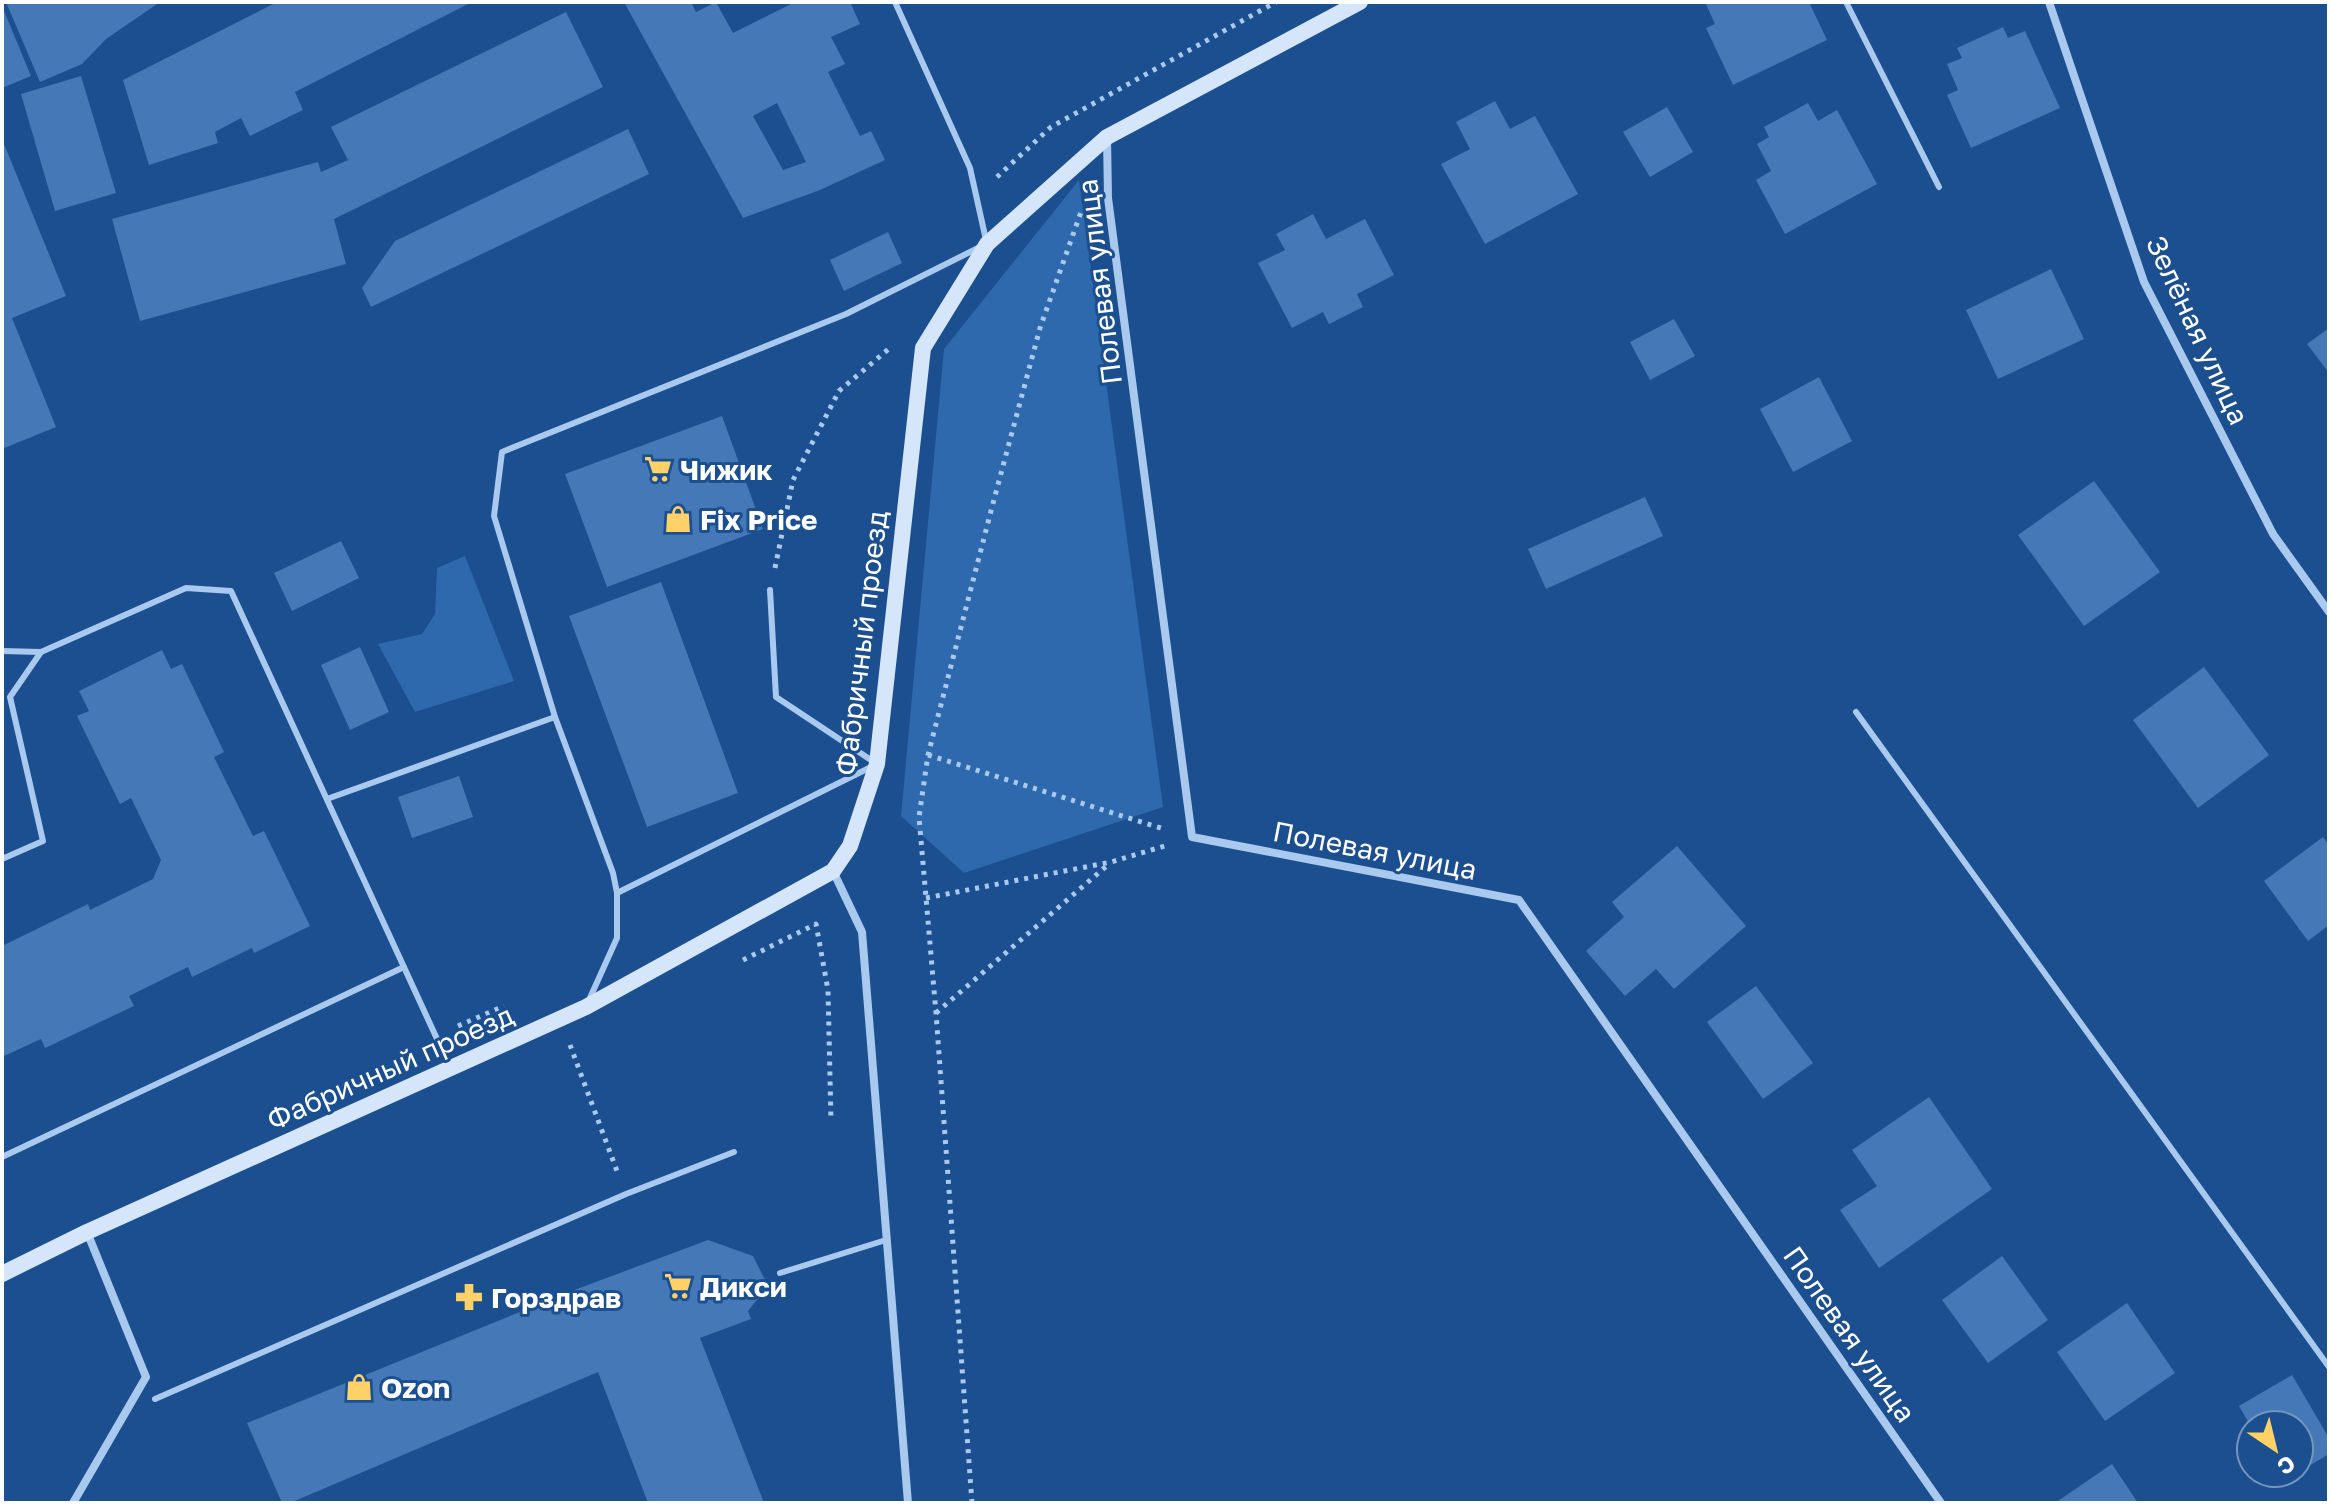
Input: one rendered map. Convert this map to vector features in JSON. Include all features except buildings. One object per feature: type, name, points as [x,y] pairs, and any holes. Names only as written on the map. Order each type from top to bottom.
[{"type":"street","name":"Фабричный проезд","points":[[2,1274],[87,1232],[586,1007],[833,871],[850,846],[877,764],[923,348],[987,244],[1107,137],[1360,2]]},
{"type":"street","name":"Зелёная улица","points":[[2049,2],[2144,282],[2273,534],[2329,612]]},
{"type":"street","name":"Полевая улица","points":[[1107,137],[1108,198],[1192,837],[1519,900],[1941,1503]]},
{"type":"street","points":[[833,871],[862,932],[908,1503]]},
{"type":"street","points":[[73,1503],[146,1377],[87,1232]]},
{"type":"lane","points":[[586,1007],[617,938],[617,893],[613,873],[555,717],[494,516],[502,452],[846,314],[987,244],[970,168],[895,2]]},
{"type":"lane","points":[[1846,2],[1939,187]]},
{"type":"lane","points":[[2,651],[41,652],[186,588],[231,591],[450,1069]]},
{"type":"lane","points":[[770,590],[776,697],[877,764]]},
{"type":"lane","points":[[2,859],[43,841],[10,697],[41,652]]},
{"type":"lane","points":[[1856,712],[2329,1367]]},
{"type":"lane","points":[[327,799],[555,717]]},
{"type":"lane","points":[[617,893],[877,764]]},
{"type":"lane","points":[[2,1157],[404,967]]},
{"type":"lane","points":[[155,1399],[626,1194],[734,1152]]},
{"type":"lane","points":[[780,1273],[886,1240]]},
{"type":"path","points":[[972,1503],[919,817],[928,755],[1040,328],[1081,211]]},
{"type":"path","points":[[770,590],[793,480],[839,391],[894,345]]},
{"type":"path","points":[[928,755],[1192,837]]},
{"type":"path","points":[[926,898],[1111,862],[1192,837]]},
{"type":"path","points":[[936,1013],[1111,862]]},
{"type":"path","points":[[828,990],[831,1121]]},
{"type":"path","points":[[570,1044],[626,1194]]},
{"type":"shaded area","points":[[1079,180],[1163,807],[964,873],[901,816],[944,349]]},
{"type":"shaded area","points":[[465,556],[514,681],[415,712],[378,644],[422,634],[435,614],[437,568]]},
{"type":"place","name":"Чижик","points":[[658,469]]},
{"type":"place","name":"Fix Price","points":[[678,519]]},
{"type":"place","name":"Дикси","points":[[678,1286]]},
{"type":"place","name":"Горздрав","points":[[469,1297]]},
{"type":"place","name":"Ozon","points":[[359,1387]]}]
